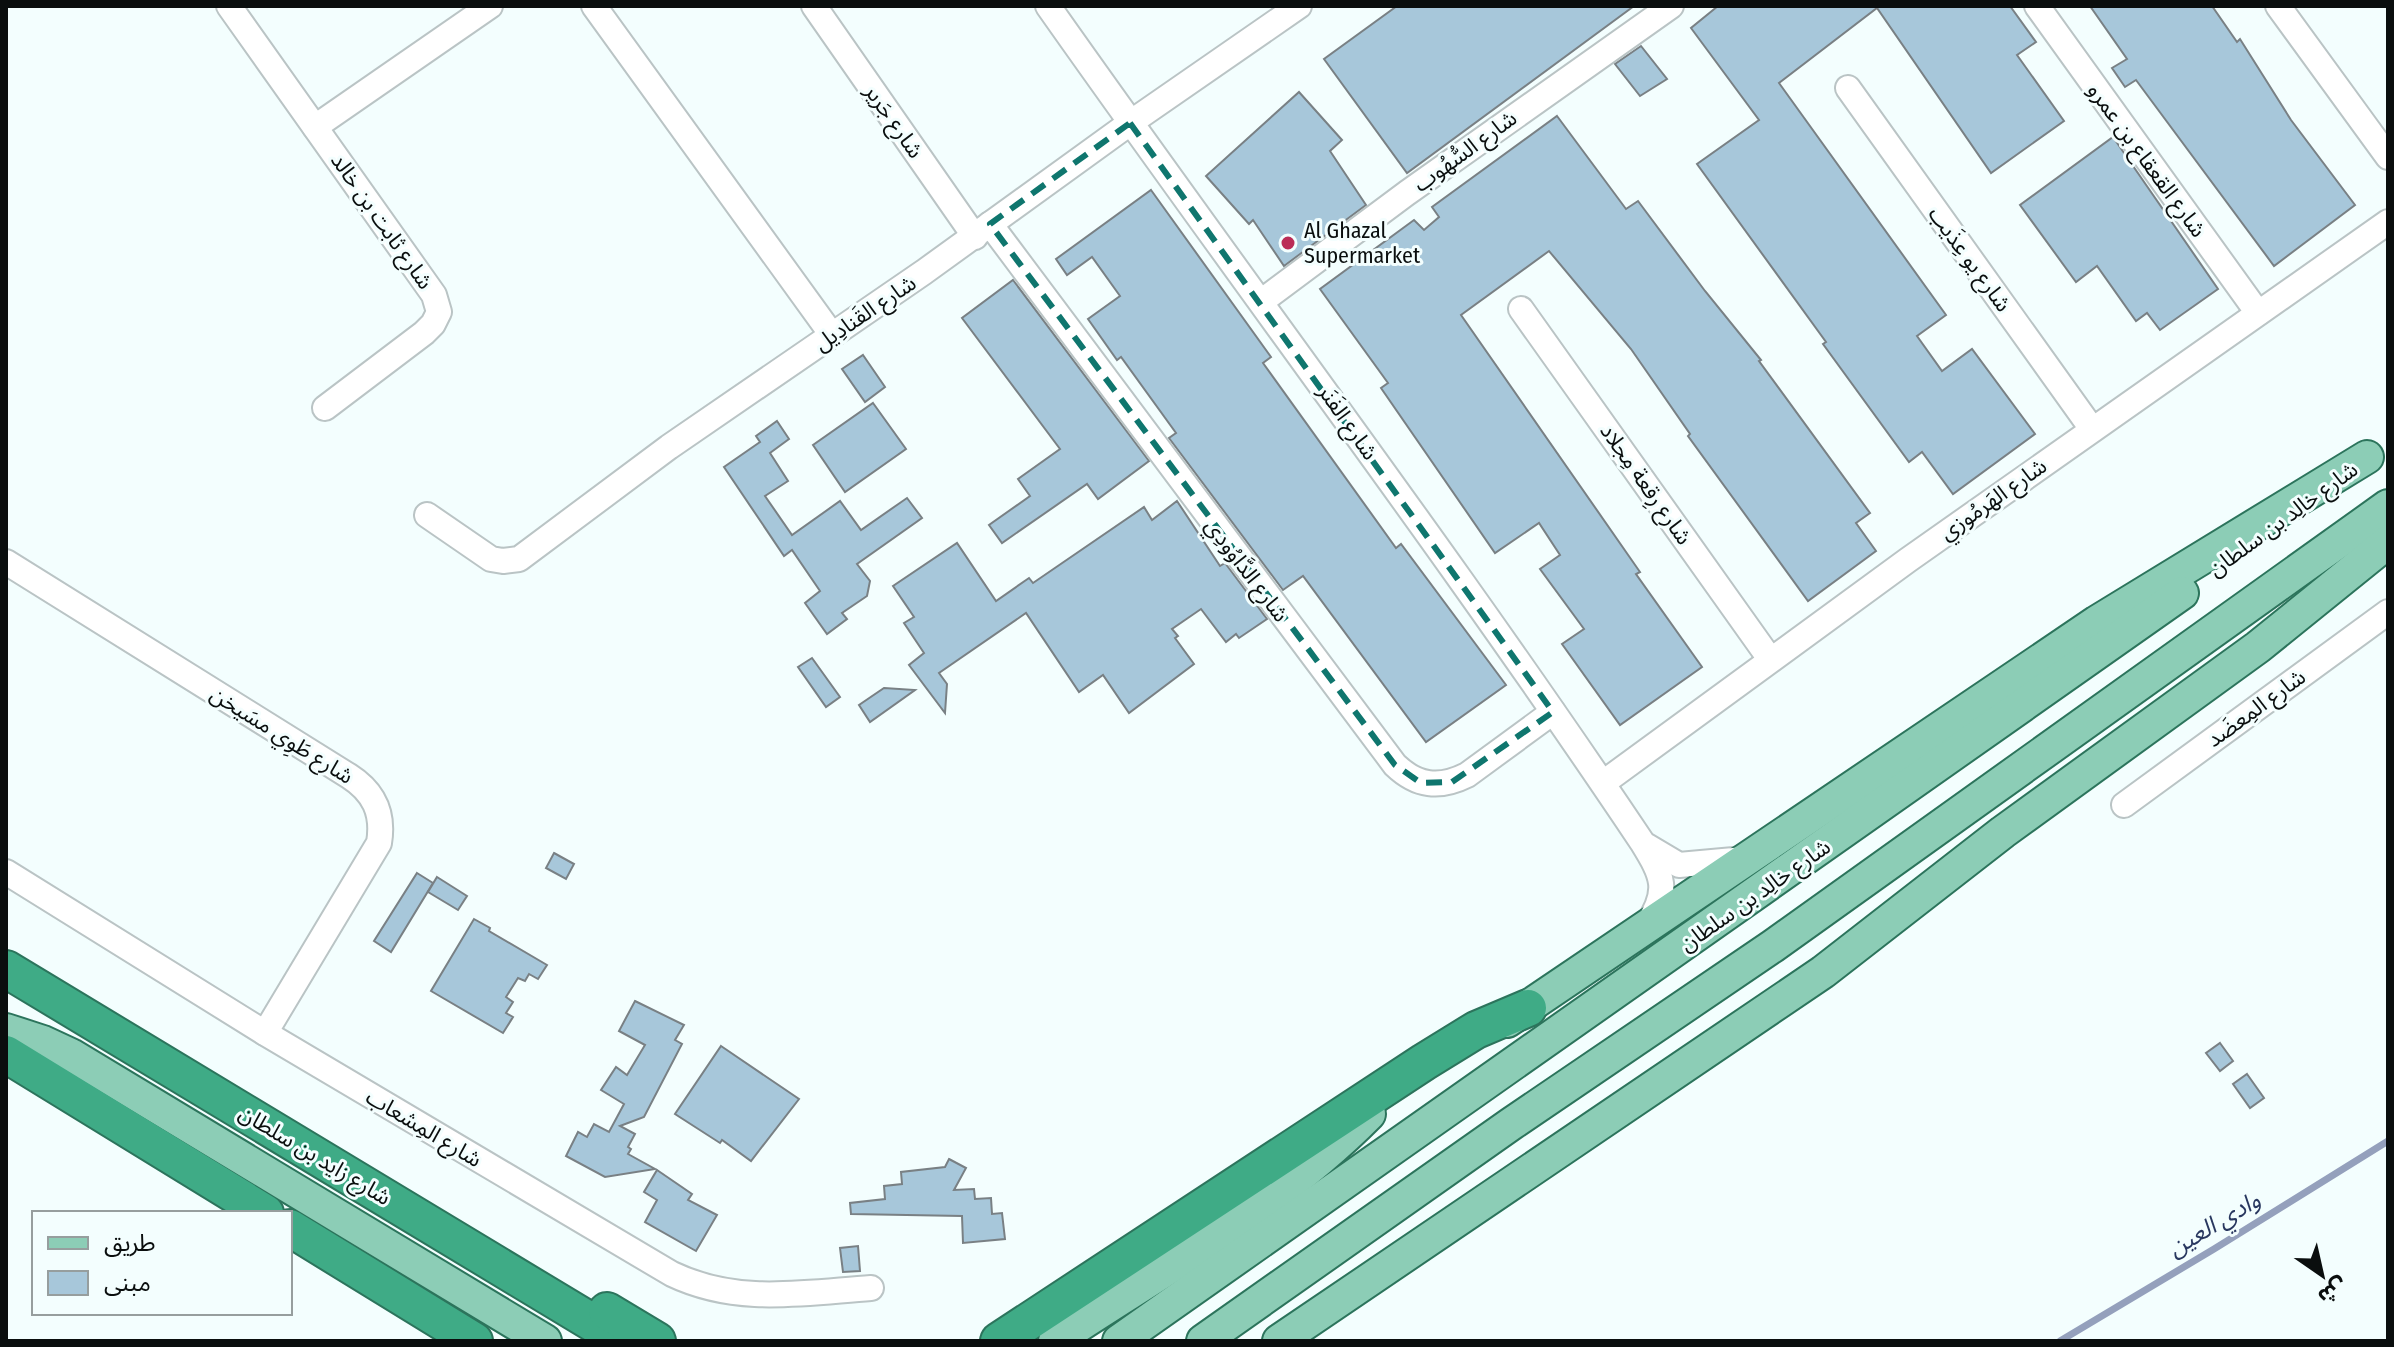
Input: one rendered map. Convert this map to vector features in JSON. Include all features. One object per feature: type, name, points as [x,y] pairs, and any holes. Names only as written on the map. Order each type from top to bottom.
[{"type":"highway","name":"شارع زايد بن سلطان","points":[[6,969],[623,1341]]},
{"type":"highway","points":[[999,1341],[1424,1062],[1476,1030],[1528,1008]]},
{"type":"highway","points":[[6,1054],[262,1211]]},
{"type":"highway","points":[[336,1167],[422,1201],[657,1341]]},
{"type":"highway","points":[[292,1232],[474,1341]]},
{"type":"highway","points":[[292,1233],[312,1256],[357,1293],[436,1341]]},
{"type":"main road","points":[[1028,1341],[1238,1204],[2097,622],[2378,450]]},
{"type":"main road","name":"شارع خالِد بن سلطان","points":[[1119,1341],[2108,646],[2378,450]]},
{"type":"main road","points":[[1203,1341],[1511,1124],[1773,946],[2388,506]]},
{"type":"main road","points":[[1730,1036],[1869,916],[2069,752],[2259,609],[2350,533]]},
{"type":"main road","points":[[1279,1341],[1823,972],[2003,832],[2258,647],[2388,542]]},
{"type":"main road","points":[[6,1030],[71,1055],[545,1341]]},
{"type":"main road","points":[[1055,1341],[1288,1186],[1369,1114]]},
{"type":"street","name":"شارع ثابت بن خالد","points":[[229,6],[434,295],[439,312],[424,333],[325,408]]},
{"type":"street","points":[[315,127],[490,6]]},
{"type":"street","points":[[594,6],[832,335]]},
{"type":"street","name":"شارع جَرير","points":[[814,6],[982,230]]},
{"type":"street","name":"شارع الفَنَر","points":[[1048,6],[1262,301],[1642,842],[1656,865],[1663,886],[1660,905],[1645,929]]},
{"type":"street","name":"شارع القَنادِيل","points":[[427,515],[491,559],[519,559],[669,447],[1299,6]]},
{"type":"street","name":"شارع السُّهُوب","points":[[1262,301],[1407,193],[1671,6]]},
{"type":"street","name":"شارع القعقاع بن عمرو","points":[[2037,6],[2258,313]]},
{"type":"street","points":[[2278,6],[2388,157]]},
{"type":"street","name":"شارع يو عِذَيب","points":[[1848,88],[2092,429]]},
{"type":"street","name":"شارع الهَرمُوزي","points":[[1603,783],[1770,659],[2388,222]]},
{"type":"street","name":"شارع الدَّاوُودِي","points":[[982,230],[1395,765],[1407,776],[1421,783],[1437,785],[1452,782],[1467,775],[1553,712]]},
{"type":"street","name":"شارع رِقعة مِجلاد","points":[[1521,309],[1770,659]]},
{"type":"street","name":"شارع طَوِي مسَيخن","points":[[6,562],[356,780],[373,797],[382,828],[379,843],[265,1033]]},
{"type":"street","name":"شارع المِعضَد","points":[[2124,805],[2388,612]]},
{"type":"street","name":"شارع الفَنَر","points":[[1642,842],[1666,860],[1679,865],[1747,859]]},
{"type":"street","name":"شارع المِشعاب","points":[[6,872],[265,1033],[690,1283],[746,1295],[871,1288]]},
{"type":"highlighted area","points":[[1130,123],[1553,712],[1452,782],[1421,783],[1395,765],[990,224]]},
{"type":"building","points":[[1397,6],[1634,6],[1407,173],[1324,59]]},
{"type":"building","points":[[1718,6],[2010,6],[2036,42],[2017,55],[2064,121],[1991,173],[1877,8],[1779,83],[1946,315],[1917,336],[1942,371],[1972,349],[2035,434],[1953,494],[1922,452],[1909,462],[1697,164],[1759,120],[1691,28]]},
{"type":"building","points":[[2090,6],[2212,6],[2237,42],[2240,39],[2291,120],[2355,205],[2274,266],[2136,80],[2125,87],[2112,68],[2127,59]]},
{"type":"building","points":[[1641,46],[1667,79],[1640,96],[1615,64]]},
{"type":"building","points":[[1299,92],[1342,140],[1330,151],[1366,205],[1284,266],[1253,220],[1249,224],[1206,176]]},
{"type":"building","points":[[1557,116],[1626,209],[1638,201],[1761,360],[1870,513],[1856,523],[1876,551],[1808,601],[1688,436],[1690,434],[1631,349],[1549,251],[1461,315],[1640,572],[1636,574],[1702,667],[1620,725],[1562,644],[1584,629],[1540,569],[1560,555],[1539,523],[1495,553],[1381,388],[1388,383],[1320,289],[1414,220],[1424,230],[1439,217],[1432,207]]},
{"type":"building","points":[[2113,137],[2218,289],[2160,330],[2147,313],[2136,321],[2097,266],[2076,282],[2020,205]]},
{"type":"building","points":[[1151,190],[1271,357],[1263,363],[1396,548],[1401,544],[1506,685],[1426,742],[1303,576],[1283,590],[1169,438],[1176,433],[1121,357],[1117,360],[1088,319],[1120,296],[1092,257],[1067,275],[1056,259]]},
{"type":"building","points":[[1013,280],[1149,461],[1098,499],[1087,484],[1002,543],[989,525],[1030,496],[1018,479],[1060,449],[962,318]]},
{"type":"building","points":[[863,355],[885,387],[865,402],[842,369]]},
{"type":"building","points":[[873,403],[906,449],[845,492],[813,445]]},
{"type":"building","points":[[777,421],[789,439],[770,453],[788,481],[765,496],[792,535],[840,501],[861,530],[907,498],[922,518],[857,564],[870,581],[867,596],[842,613],[847,619],[827,634],[805,603],[820,591],[792,550],[784,556],[724,467],[760,442],[756,436]]},
{"type":"building","points":[[1177,501],[1220,566],[1225,563],[1267,619],[1239,638],[1236,634],[1226,642],[1201,609],[1172,629],[1194,664],[1129,713],[1103,675],[1079,692],[1026,613],[939,673],[947,684],[945,713],[909,665],[924,653],[904,623],[914,617],[893,586],[957,543],[996,601],[1029,578],[1033,583],[1144,507],[1152,520]]},
{"type":"building","points":[[812,658],[840,697],[826,707],[798,667]]},
{"type":"building","points":[[884,688],[915,690],[870,722],[859,705]]},
{"type":"building","points":[[554,853],[574,864],[566,879],[546,868]]},
{"type":"building","points":[[417,873],[433,883],[391,952],[374,941]]},
{"type":"building","points":[[437,877],[467,896],[458,910],[428,892]]},
{"type":"building","points":[[474,919],[547,965],[538,979],[529,974],[525,981],[518,978],[506,997],[513,1002],[506,1013],[513,1017],[503,1033],[431,991]]},
{"type":"building","points":[[635,1001],[684,1025],[675,1040],[682,1044],[644,1117],[620,1126],[635,1134],[628,1154],[655,1169],[605,1177],[566,1156],[578,1132],[587,1137],[594,1124],[609,1132],[624,1104],[601,1090],[616,1067],[627,1075],[645,1045],[619,1031]]},
{"type":"building","points":[[2220,1043],[2233,1061],[2220,1071],[2206,1053]]},
{"type":"building","points":[[721,1046],[799,1099],[751,1161],[722,1140],[720,1143],[675,1114]]},
{"type":"building","points":[[2247,1074],[2264,1098],[2250,1108],[2233,1084]]},
{"type":"building","points":[[949,1159],[966,1168],[954,1190],[974,1189],[975,1199],[991,1198],[992,1214],[1002,1213],[1005,1239],[963,1243],[962,1216],[851,1214],[850,1203],[885,1199],[884,1186],[902,1184],[901,1172],[945,1167]]},
{"type":"building","points":[[657,1170],[692,1194],[688,1200],[717,1215],[696,1251],[645,1222],[657,1200],[644,1192]]},
{"type":"building","points":[[858,1246],[860,1271],[843,1272],[840,1248]]},
{"type":"waterway","name":"وادي العين","points":[[2060,1341],[2388,1141]]},
{"type":"place","name":"Al Ghazal Supermarket","points":[[1288,243]]}]
